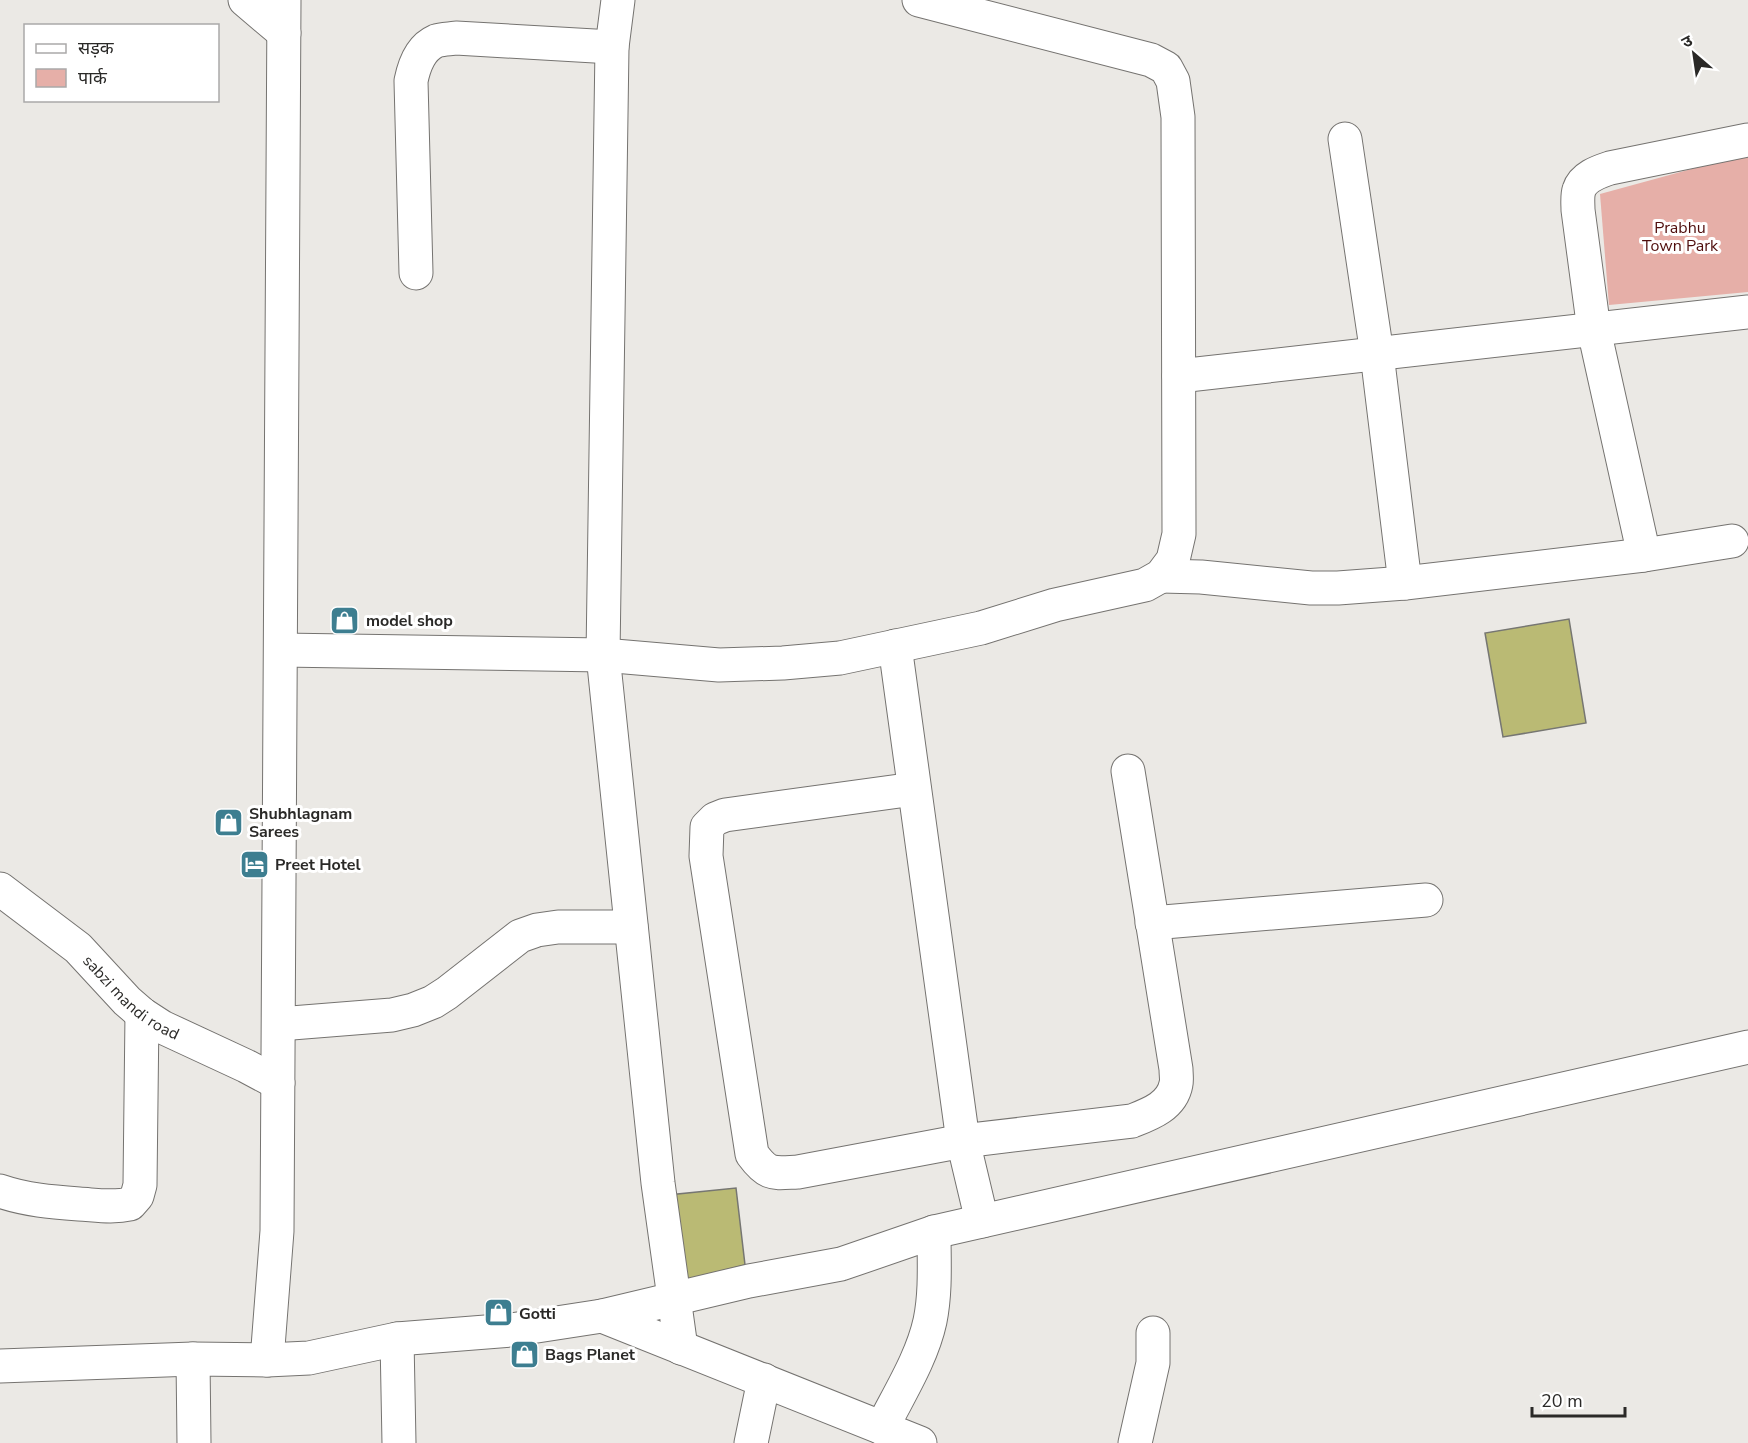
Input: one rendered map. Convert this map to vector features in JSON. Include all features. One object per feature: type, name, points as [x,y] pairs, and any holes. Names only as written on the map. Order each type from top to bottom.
[{"type":"street","points":[[245,0],[284,33]]},
{"type":"street","points":[[267,1360],[277,1231],[284,0]]},
{"type":"street","points":[[618,0],[612,47],[603,655],[658,1183],[681,1347]]},
{"type":"street","points":[[281,650],[603,655],[719,665],[783,663],[840,658],[981,628],[1055,605],[1144,585],[1161,576],[1173,560],[1179,534],[1178,117],[1173,81],[1166,68],[1151,60],[919,0]]},
{"type":"street","points":[[416,273],[411,81],[414,66],[422,52],[436,41],[456,38],[612,47]]},
{"type":"street","points":[[1345,139],[1377,354],[1406,583]]},
{"type":"street","points":[[1644,555],[1594,330],[1578,210],[1578,191],[1596,172],[1748,140]]},
{"type":"street","points":[[1179,376],[1748,312]]},
{"type":"street","points":[[1161,576],[1201,577],[1311,588],[1338,588],[1406,583],[1644,555],[1732,541]]},
{"type":"street","points":[[895,646],[963,1141],[982,1221]]},
{"type":"street","points":[[914,789],[725,815],[715,819],[707,827],[706,856],[752,1154],[762,1169],[775,1173],[798,1172],[963,1141],[1132,1121],[1155,1112],[1167,1102],[1176,1085],[1176,1069],[1128,771]]},
{"type":"street","name":"sabzi mandi road","points":[[0,890],[78,948],[142,1014],[162,1027],[278,1083]]},
{"type":"street","points":[[1152,923],[1426,900]]},
{"type":"street","points":[[279,1024],[392,1015],[413,1010],[447,993],[519,936],[558,927],[631,927]]},
{"type":"street","points":[[0,1191],[16,1197],[40,1201],[117,1207],[130,1204],[137,1196],[140,1185],[142,1014]]},
{"type":"street","points":[[0,1366],[193,1359],[309,1358],[397,1339],[511,1330],[602,1316],[749,1281],[842,1264],[934,1232],[1748,1047]]},
{"type":"street","points":[[882,1428],[918,1358],[930,1323],[933,1299],[934,1232]]},
{"type":"street","points":[[602,1316],[920,1443]]},
{"type":"street","points":[[1135,1443],[1153,1363],[1153,1333]]},
{"type":"street","points":[[397,1339],[399,1443]]},
{"type":"street","points":[[193,1359],[194,1443]]},
{"type":"street","points":[[751,1443],[764,1380]]},
{"type":"green space","name":"Prabhu Town Park","points":[[1748,156],[1748,292],[1609,305],[1600,194],[1728,159]]},
{"type":"building","points":[[1569,619],[1586,723],[1503,737],[1485,633]]},
{"type":"building","points":[[736,1188],[745,1265],[682,1281],[668,1195]]},
{"type":"place","name":"model shop","points":[[345,620]]},
{"type":"place","name":"Shubhlagnam Sarees","points":[[228,822]]},
{"type":"place","name":"Preet Hotel","points":[[254,864]]},
{"type":"place","name":"Gotti","points":[[498,1313]]},
{"type":"place","name":"Bags Planet","points":[[524,1354]]}]
